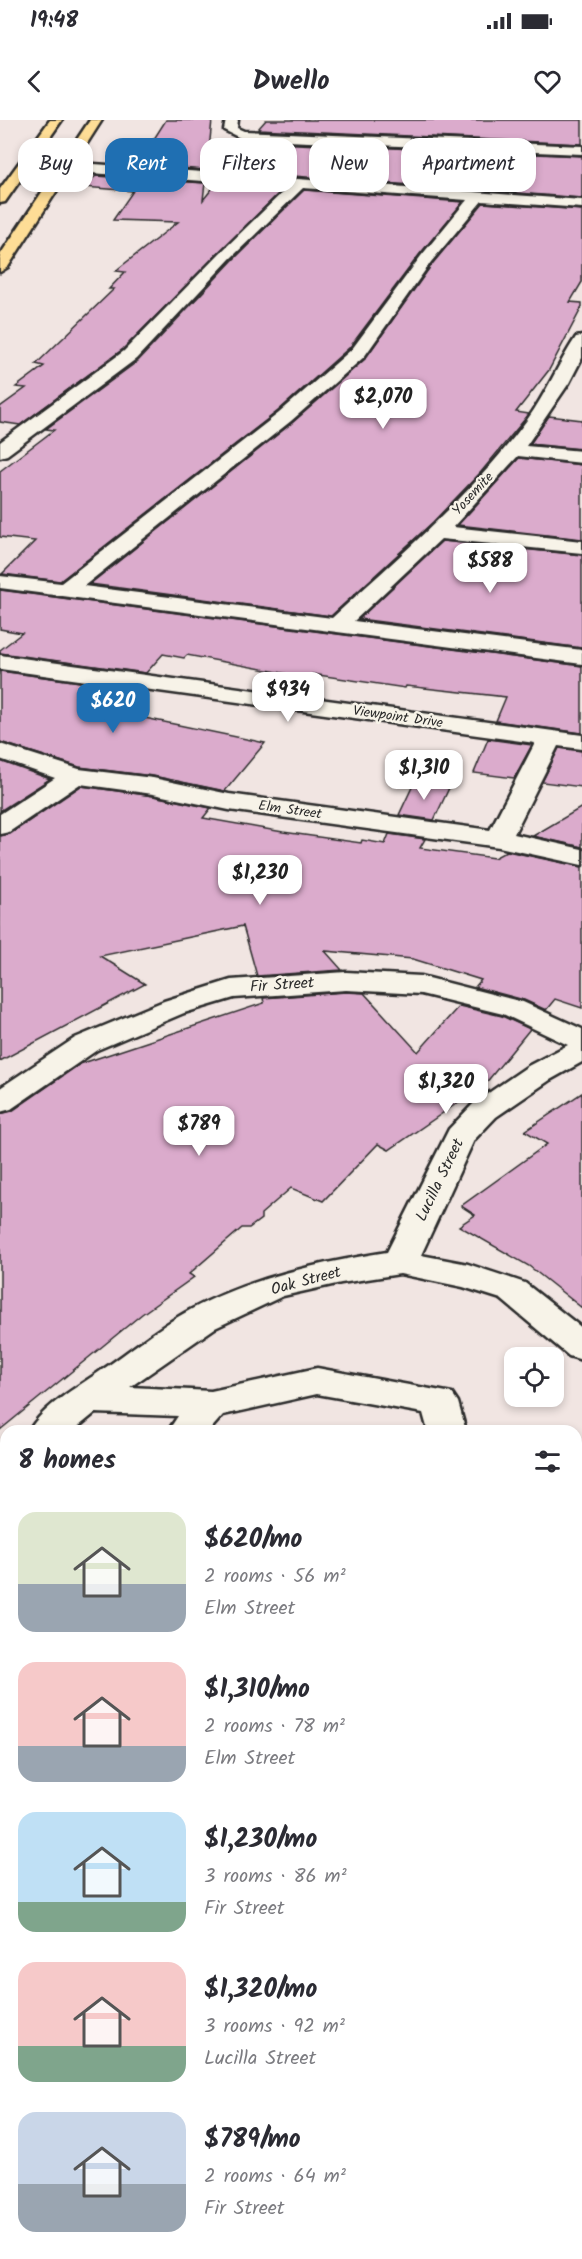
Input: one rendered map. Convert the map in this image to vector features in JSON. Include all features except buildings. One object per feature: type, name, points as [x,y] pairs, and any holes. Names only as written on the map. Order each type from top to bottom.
[{"type":"main road","points":[[44,138],[56,120]]},
{"type":"main road","points":[[85,138],[96,120]]},
{"type":"main road","points":[[0,199],[18,175]]},
{"type":"main road","points":[[0,267],[50,192]]},
{"type":"street","points":[[232,120],[230,130],[242,135],[582,150]]},
{"type":"street","points":[[93,168],[582,204]]},
{"type":"street","points":[[0,451],[130,355],[300,183]]},
{"type":"street","points":[[66,590],[285,417],[358,354],[426,259],[479,195]]},
{"type":"street","name":"Yosemite","points":[[337,625],[437,532],[514,450],[574,375],[582,341]]},
{"type":"street","points":[[514,450],[582,457]]},
{"type":"street","points":[[437,532],[582,547]]},
{"type":"street","points":[[0,582],[582,657]]},
{"type":"street","name":"Viewpoint Drive","points":[[0,648],[582,726]]},
{"type":"street","name":"Viewpoint Drive","points":[[0,662],[582,742]]},
{"type":"street","points":[[499,839],[550,738]]},
{"type":"street","name":"Elm Street","points":[[0,751],[75,776],[153,786],[229,802],[499,839],[582,857]]},
{"type":"street","points":[[0,826],[75,776]]},
{"type":"street","name":"Fir Street","points":[[0,1102],[86,1044],[174,1007],[231,989],[346,981],[421,985],[513,1008],[582,1040]]},
{"type":"street","name":"Lucilla Street","points":[[400,1262],[460,1136],[485,1110],[539,1073],[582,1050]]},
{"type":"street","name":"Oak Street","points":[[55,1425],[87,1399],[202,1319],[273,1287],[341,1271],[400,1262],[468,1276],[513,1291],[582,1347]]},
{"type":"street","points":[[87,1399],[211,1404],[317,1381],[439,1402],[445,1425]]},
{"type":"street","points":[[192,1425],[211,1404]]}]
